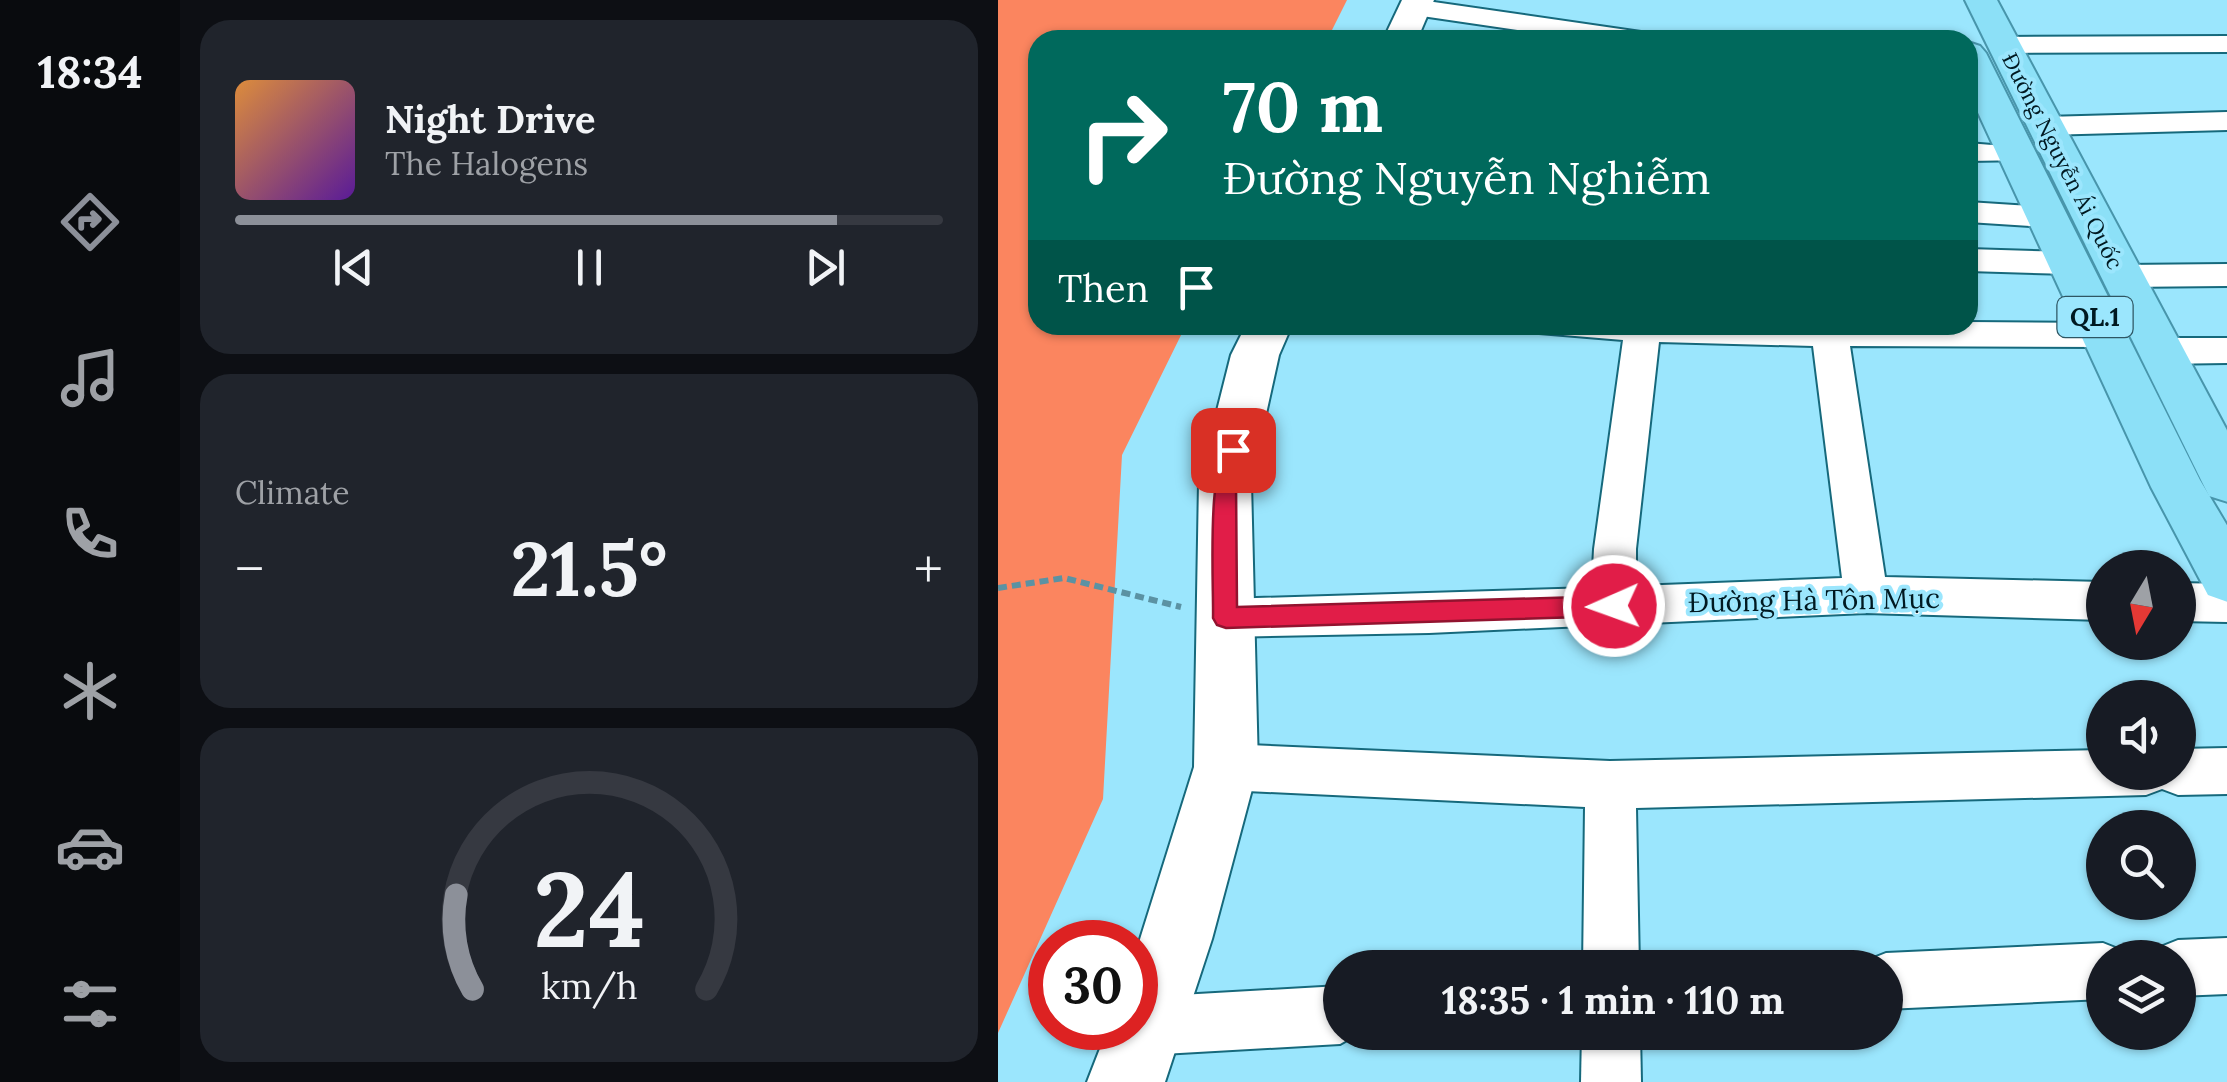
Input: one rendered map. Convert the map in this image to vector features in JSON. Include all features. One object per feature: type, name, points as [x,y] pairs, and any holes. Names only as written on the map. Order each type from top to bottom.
[{"type":"highway","name":"Đường Nguyễn Ái Quốc","points":[[1978,40],[2031,140],[2122,276],[2160,351],[2212,421],[2228,482]]},
{"type":"highway","name":"Đường Nguyễn Ái Quốc","points":[[2031,140],[2046,216],[2176,487],[2228,579]]},
{"type":"street","points":[[1404,30],[1416,4],[1578,30]]},
{"type":"street","points":[[1978,32],[2228,44]]},
{"type":"street","points":[[1978,150],[2031,140],[2228,120]]},
{"type":"street","points":[[1978,213],[2046,216]]},
{"type":"street","points":[[1978,260],[2069,264]]},
{"type":"street","points":[[2122,276],[2228,275]]},
{"type":"street","points":[[1135,1054],[1176,939],[1226,766],[1225,482],[1256,355],[1265,335]]},
{"type":"street","points":[[1614,606],[1617,531],[1642,335]]},
{"type":"street","points":[[1792,335],[2104,335]]},
{"type":"street","points":[[1830,336],[1866,595]]},
{"type":"street","points":[[2160,351],[2228,350]]},
{"type":"street","name":"Đường Hà Tôn Mục","points":[[1226,618],[1866,595],[2086,600]]},
{"type":"street","points":[[2196,603],[2228,604]]},
{"type":"street","points":[[1226,766],[1610,785],[2086,773]]},
{"type":"street","points":[[2196,772],[2228,771]]},
{"type":"street","points":[[1610,785],[1611,950]]},
{"type":"street","points":[[2196,967],[2228,966]]},
{"type":"street","points":[[1903,980],[2086,973]]},
{"type":"street","points":[[1135,1054],[1323,1018]]},
{"type":"street","points":[[1611,1050],[1611,1082]]},
{"type":"path","points":[[998,588],[1064,578],[1226,618]]},
{"type":"shaded area","points":[[998,0],[1347,0],[1332,30],[1028,30],[1028,335],[1181,335],[1122,455],[1103,799],[1049,920],[1028,920],[1028,966],[998,1033]]},
{"type":"route","points":[[1233,450],[1225,482],[1226,618],[1614,606]]}]
